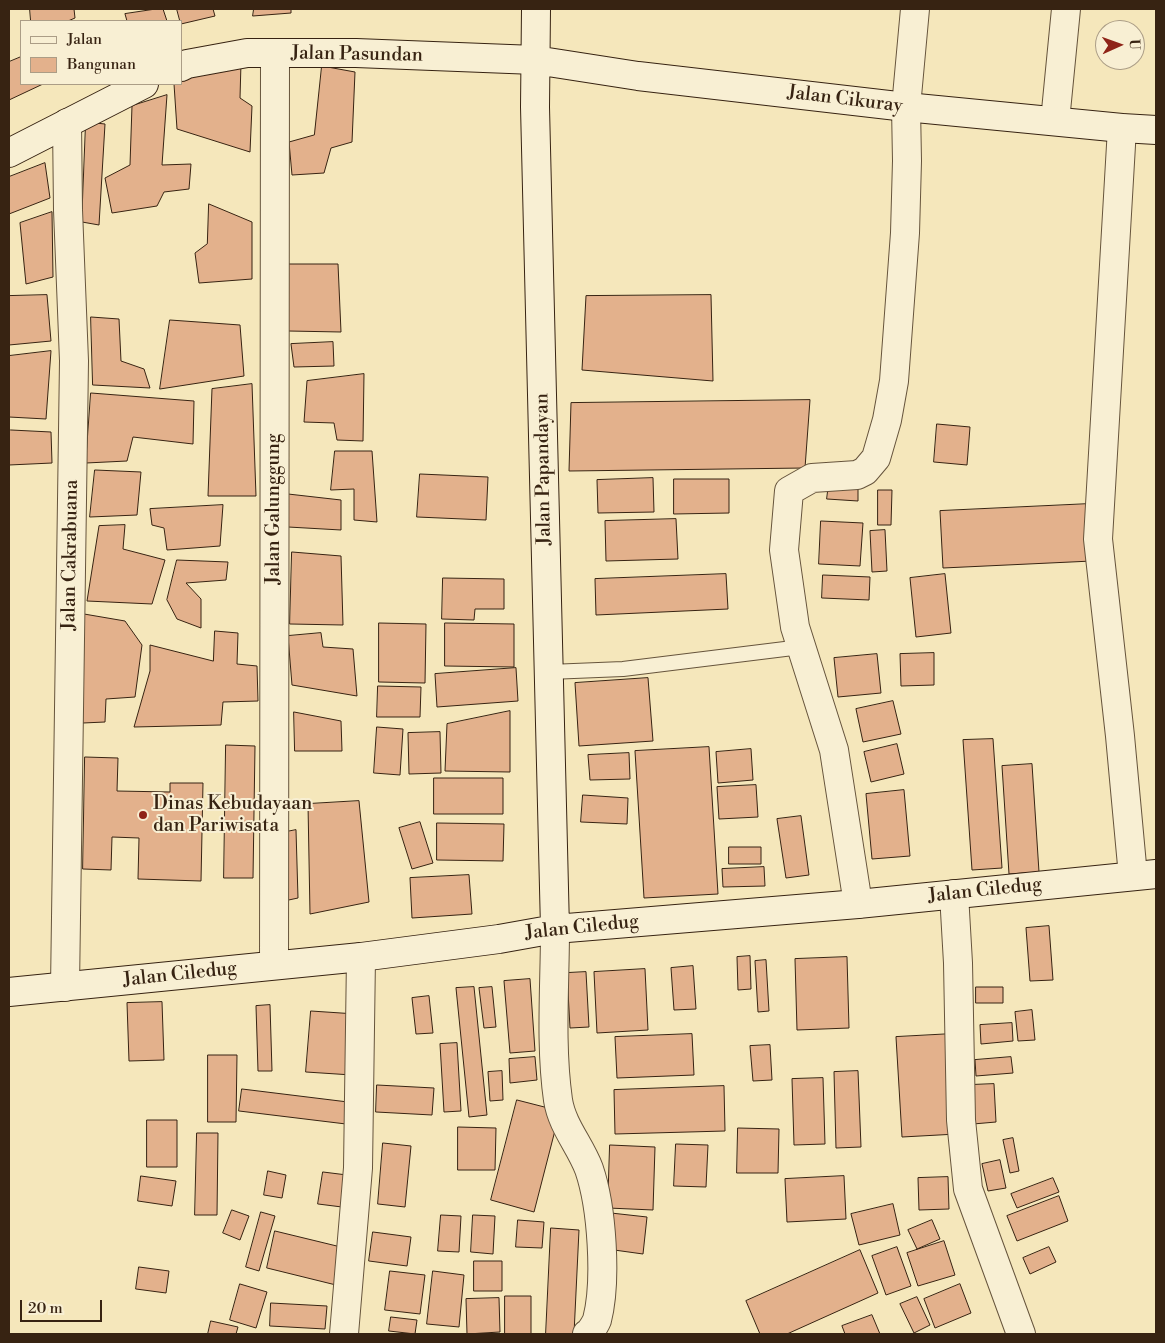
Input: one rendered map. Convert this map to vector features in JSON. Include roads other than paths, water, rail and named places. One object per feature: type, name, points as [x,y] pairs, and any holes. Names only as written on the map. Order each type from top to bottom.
[{"type":"street","name":"Jalan Papandayan","points":[[536,9],[535,107],[555,929],[554,1064],[558,1103],[570,1136],[582,1152],[597,1200],[602,1267],[596,1321],[590,1334],[587,1334]]},
{"type":"street","points":[[858,904],[834,750],[795,627],[784,550],[789,491],[812,478],[857,475],[865,471],[876,458],[887,420],[894,381],[905,233],[908,161],[906,107],[915,9]]},
{"type":"street","points":[[1055,121],[1066,9]]},
{"type":"street","name":"Jalan Pasundan","points":[[182,66],[247,53],[356,53],[535,60]]},
{"type":"street","name":"Jalan Galunggung","points":[[274,966],[275,53]]},
{"type":"street","name":"Jalan Cikuray","points":[[535,60],[638,76],[906,107],[1156,130]]},
{"type":"street","points":[[9,153],[142,85]]},
{"type":"street","name":"Jalan Cakrabuana","points":[[65,987],[74,361],[68,210],[67,123]]},
{"type":"street","points":[[1122,128],[1098,539],[1120,736],[1145,875]]},
{"type":"street","name":"Jalan Ciledug","points":[[9,992],[361,957],[499,939],[555,929],[858,904],[1145,875]]},
{"type":"street","points":[[954,894],[958,963],[961,1120],[968,1189],[1021,1334]]},
{"type":"street","points":[[344,1334],[358,1168],[361,957]]},
{"type":"lane","points":[[548,672],[623,669],[801,647]]},
{"type":"place","name":"Dinas Kebudayaan dan Pariwisata","points":[[143,815]]}]
